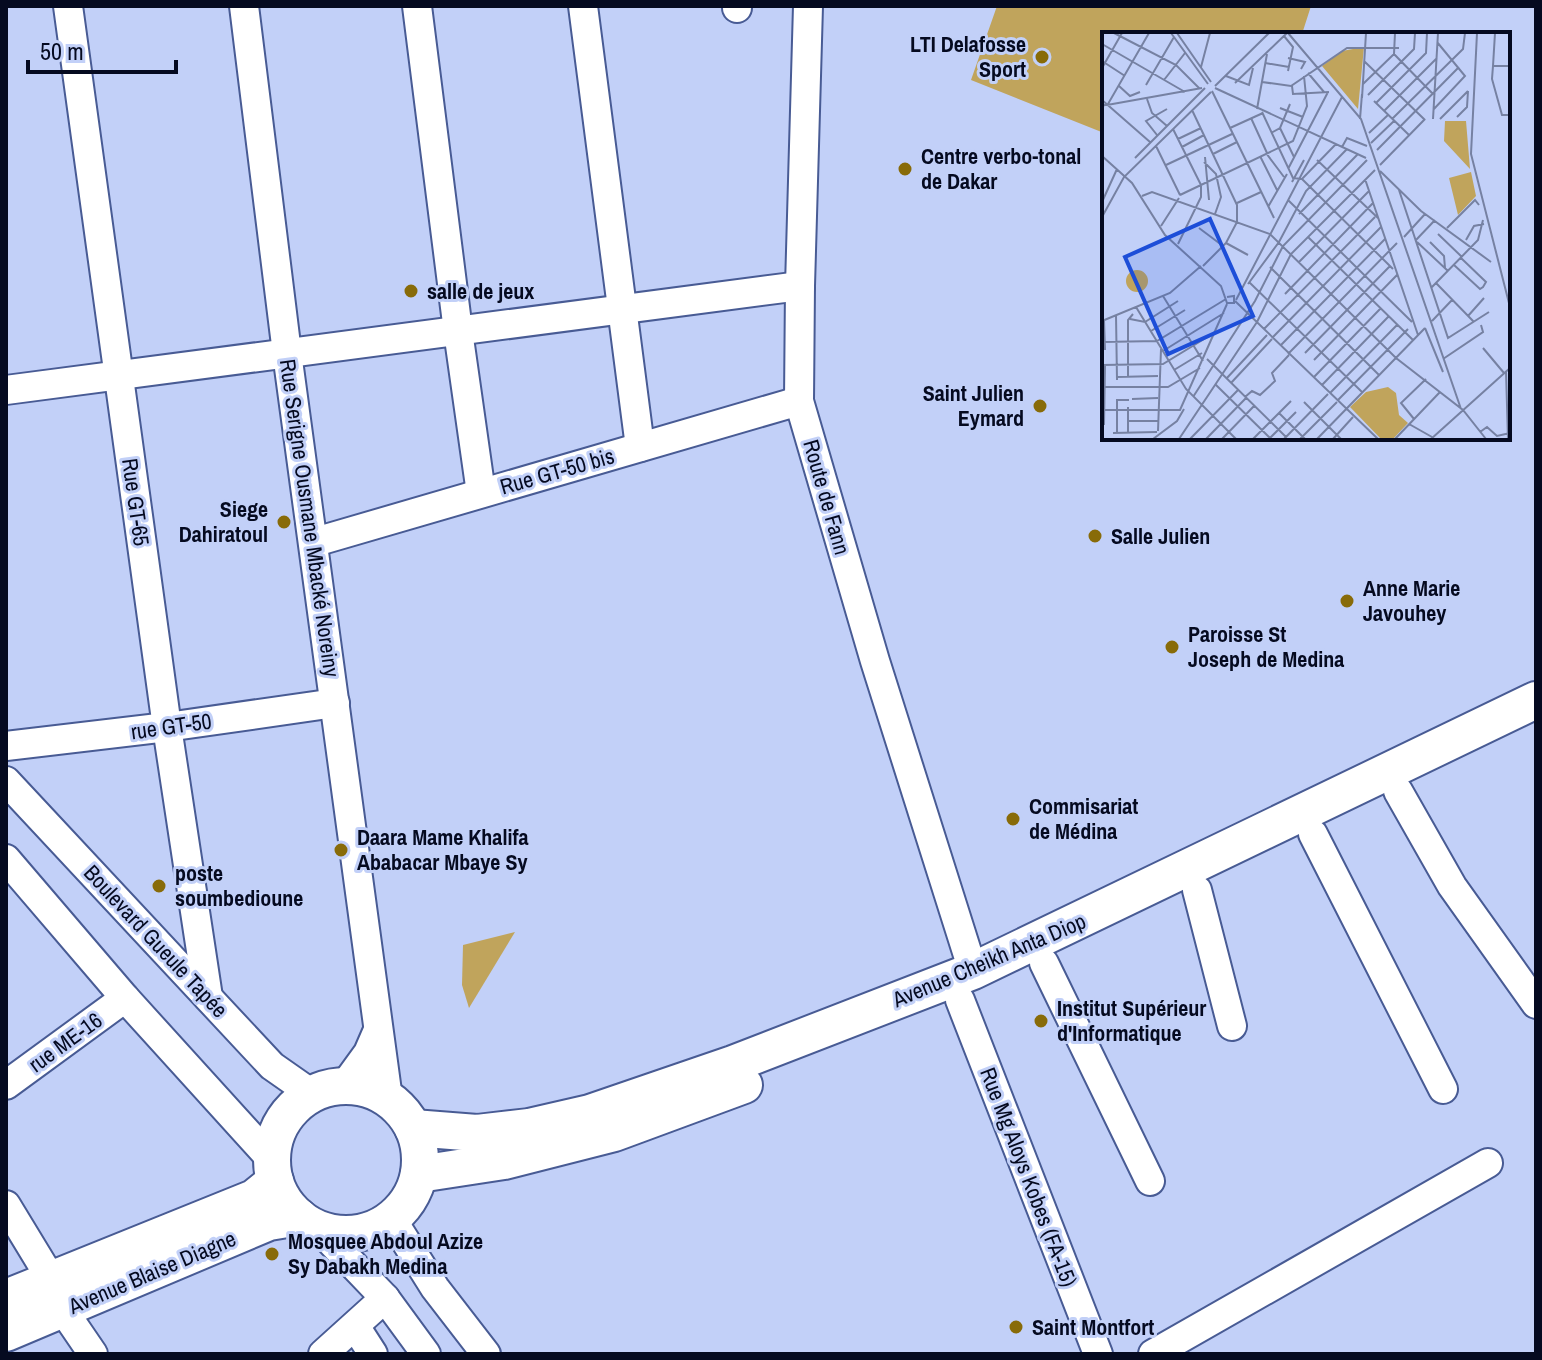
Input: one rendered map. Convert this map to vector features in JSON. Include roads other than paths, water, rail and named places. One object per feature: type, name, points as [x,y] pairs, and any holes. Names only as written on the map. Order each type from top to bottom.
[{"type":"main road","name":"Avenue Cheikh Anta Diop","points":[[419,1174],[504,1161],[614,1133],[677,1111],[966,986],[1536,700]]},
{"type":"main road","name":"Avenue Cheikh Anta Diop","points":[[413,1128],[477,1133],[529,1127],[590,1113],[966,986],[1044,963],[1536,727]]},
{"type":"main road","points":[[367,1089],[388,1099],[413,1128],[418,1143],[419,1174],[409,1198],[391,1218],[372,1229],[350,1234],[308,1222],[284,1200],[274,1170],[273,1147],[283,1122],[300,1102],[328,1090],[367,1089]]},
{"type":"main road","name":"Avenue Blaise Diagne","points":[[192,1239],[254,1198],[274,1170]]},
{"type":"main road","name":"Avenue Blaise Diagne","points":[[6,1333],[57,1294],[192,1239],[269,1222],[308,1222]]},
{"type":"main road","name":"Avenue Blaise Diagne","points":[[6,1298],[57,1294]]},
{"type":"street","name":"Rue GT-65","points":[[68,6],[167,727],[208,997]]},
{"type":"street","name":"Rue Serigne Ousmane Mbacké Noreiny","points":[[244,6],[378,1030]]},
{"type":"street","points":[[417,6],[481,493]]},
{"type":"street","points":[[583,6],[640,447]]},
{"type":"street","name":"Route de Fann","points":[[808,6],[799,401],[966,986]]},
{"type":"street","points":[[6,390],[800,286]]},
{"type":"street","name":"Rue GT-50 bis","points":[[315,542],[799,401]]},
{"type":"street","name":"rue GT-50","points":[[7,742],[167,727],[335,703]]},
{"type":"street","name":"Boulevard Gueule Tapée","points":[[6,781],[272,1066],[328,1090]]},
{"type":"street","points":[[1398,791],[1452,886],[1536,1004]]},
{"type":"street","points":[[1313,834],[1443,1089]]},
{"type":"street","points":[[6,859],[274,1170]]},
{"type":"street","points":[[1197,890],[1232,1026]]},
{"type":"street","points":[[1044,963],[1150,1181]]},
{"type":"street","name":"Rue Mg Aloys Kobes (FA-15)","points":[[966,986],[1098,1354]]},
{"type":"street","name":"rue ME-16","points":[[6,1085],[125,998]]},
{"type":"street","points":[[328,1090],[368,1053],[378,1030]]},
{"type":"street","points":[[378,1030],[388,1099]]},
{"type":"street","points":[[1153,1354],[1488,1163]]},
{"type":"street","points":[[6,1205],[93,1354]]},
{"type":"street","points":[[391,1218],[435,1288],[486,1354]]},
{"type":"street","points":[[308,1222],[385,1298],[426,1354]]},
{"type":"street","points":[[323,1354],[385,1298]]},
{"type":"street","points":[[355,1326],[373,1354]]},
{"type":"place","name":"LTI Delafosse Sport","points":[[1042,57]]},
{"type":"place","name":"Centre verbo-tonal de Dakar","points":[[905,169]]},
{"type":"place","name":"salle de jeux","points":[[411,291]]},
{"type":"place","name":"Saint Julien Eymard","points":[[1040,406]]},
{"type":"place","name":"Siege Dahiratoul","points":[[284,522]]},
{"type":"place","name":"Salle Julien","points":[[1095,536]]},
{"type":"place","name":"Anne Marie Javouhey","points":[[1347,601]]},
{"type":"place","name":"Paroisse St Joseph de Medina","points":[[1172,647]]},
{"type":"place","name":"Commisariat de Médina","points":[[1013,819]]},
{"type":"place","name":"Daara Mame Khalifa Ababacar Mbaye Sy","points":[[341,850]]},
{"type":"place","name":"poste soumbedioune","points":[[159,886]]},
{"type":"place","name":"Institut Supérieur d'Informatique","points":[[1041,1021]]},
{"type":"place","name":"Mosquee Abdoul Azize Sy Dabakh Medina","points":[[272,1254]]},
{"type":"place","name":"Saint Montfort","points":[[1016,1327]]}]
